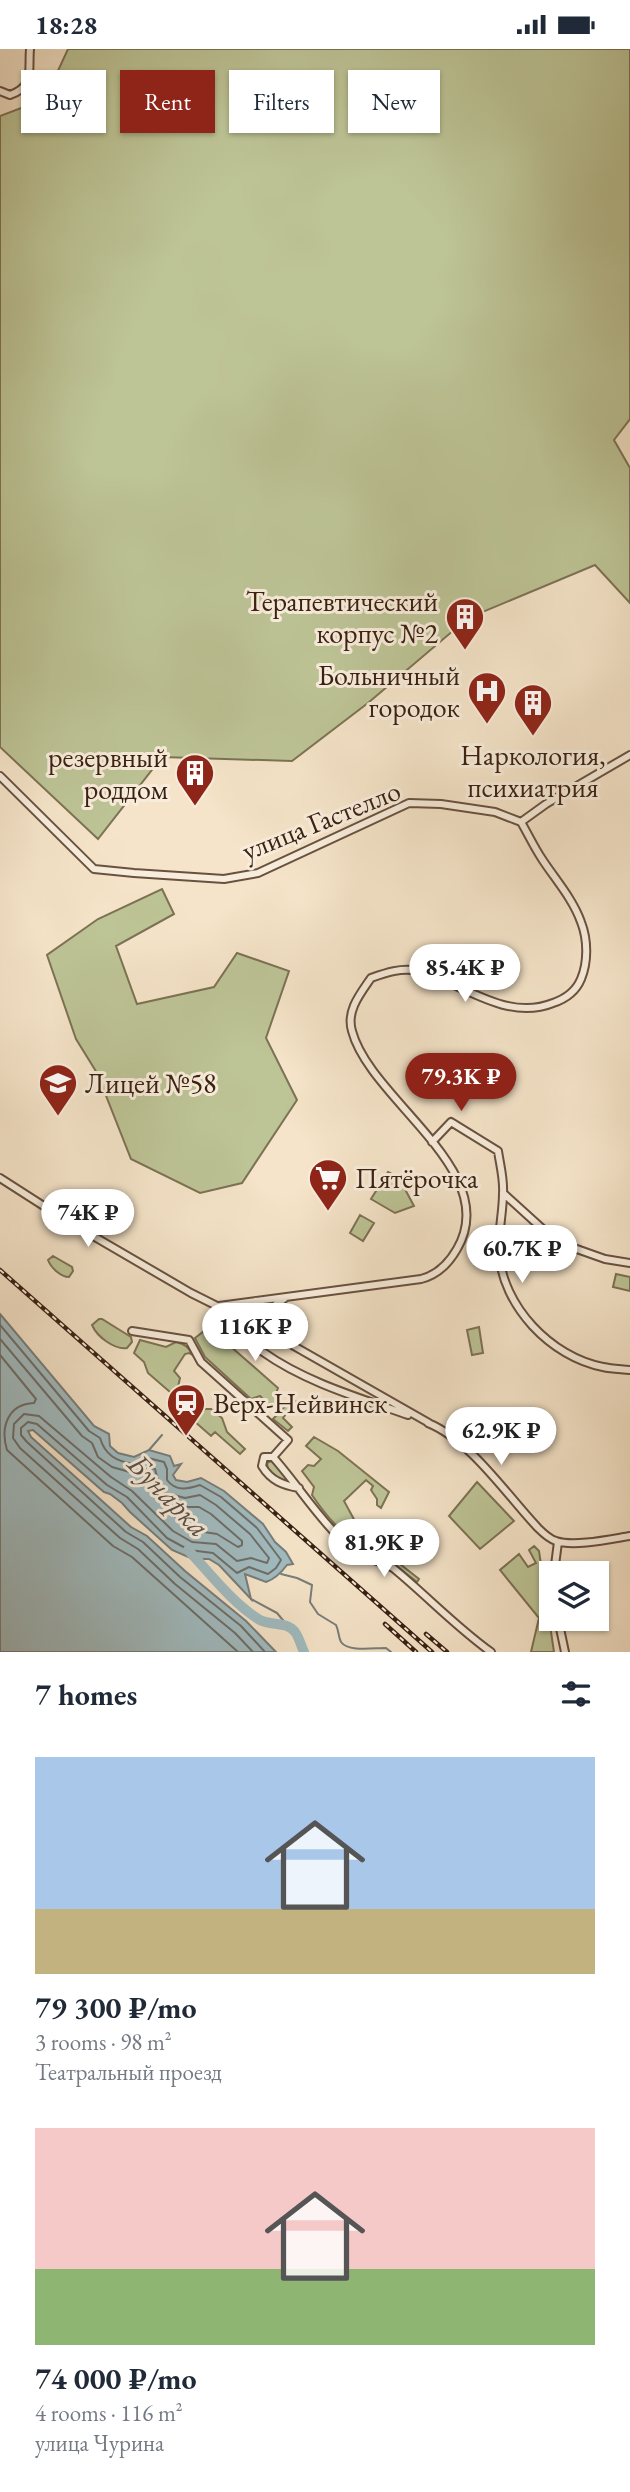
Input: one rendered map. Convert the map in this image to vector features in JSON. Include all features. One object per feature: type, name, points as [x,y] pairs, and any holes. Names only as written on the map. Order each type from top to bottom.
[{"type":"street","points":[[0,91],[10,95],[21,91],[29,79],[30,49]]},
{"type":"street","points":[[219,1306],[421,1279],[442,1268],[455,1252],[463,1235],[466,1202],[456,1176],[362,1053],[351,1031],[352,1010],[371,978],[397,970],[417,971],[519,1010],[545,1006],[569,995],[579,983],[585,966],[587,946],[582,925],[576,910],[521,822],[546,804],[630,755]]},
{"type":"street","name":"улица Гастелло","points":[[0,776],[94,869],[134,873],[224,879],[258,873],[409,803],[495,811],[521,822]]},
{"type":"street","points":[[432,1142],[451,1122],[498,1151],[503,1193],[499,1221],[499,1253],[503,1276],[532,1326],[549,1342],[578,1358],[601,1367],[630,1370]]},
{"type":"street","points":[[0,1178],[64,1219],[191,1293],[271,1333],[374,1394],[442,1429],[458,1440],[538,1528],[558,1542],[630,1536]]},
{"type":"street","points":[[503,1193],[557,1242],[605,1259],[630,1263]]},
{"type":"street","points":[[271,1333],[268,1321],[270,1309],[290,1295]]},
{"type":"street","points":[[249,1337],[246,1320],[249,1308],[256,1301]]},
{"type":"street","points":[[219,1306],[260,1350],[283,1364],[368,1401],[429,1423]]},
{"type":"street","points":[[132,1331],[189,1340],[199,1360],[288,1440],[273,1458]]},
{"type":"street","points":[[368,1401],[375,1399],[374,1394]]},
{"type":"street","points":[[299,1488],[281,1484],[266,1472],[262,1466],[263,1459],[267,1456],[273,1458],[299,1488],[315,1511],[339,1536],[367,1557],[390,1566],[491,1652]]},
{"type":"street","points":[[556,1561],[558,1542]]},
{"type":"street","points":[[561,1631],[565,1652]]},
{"type":"green space","points":[[68,49],[630,49],[630,419],[614,440],[630,468],[630,603],[595,565],[468,618],[368,703],[292,761],[162,757],[98,839],[0,747],[0,116],[21,108],[21,133],[106,133],[106,70],[58,70]]},
{"type":"green space","points":[[162,889],[174,914],[116,946],[137,1004],[214,987],[237,953],[289,971],[266,1038],[297,1100],[242,1183],[200,1193],[131,1159],[97,1073],[76,1039],[47,955],[98,919]]},
{"type":"green space","points":[[388,1172],[399,1178],[414,1206],[395,1213],[371,1199]]},
{"type":"green space","points":[[360,1215],[374,1223],[363,1241],[350,1233]]},
{"type":"green space","points":[[53,1256],[72,1267],[73,1271],[69,1277],[60,1274],[51,1266],[48,1260]]},
{"type":"green space","points":[[616,1274],[630,1277],[630,1291],[613,1287]]},
{"type":"green space","points":[[214,1316],[229,1326],[221,1338],[278,1388],[274,1406],[260,1396],[251,1399],[205,1357],[195,1338],[204,1331]]},
{"type":"green space","points":[[99,1319],[131,1337],[132,1342],[127,1348],[112,1345],[98,1334],[92,1325]]},
{"type":"green space","points":[[479,1327],[483,1353],[472,1355],[467,1330]]},
{"type":"green space","points":[[140,1340],[166,1347],[176,1342],[190,1350],[193,1355],[185,1354],[174,1371],[180,1378],[178,1387],[198,1404],[193,1412],[148,1373],[144,1362],[134,1353]]},
{"type":"green space","points":[[294,1400],[303,1407],[294,1404],[283,1418],[292,1427],[288,1431],[273,1419]]},
{"type":"green space","points":[[205,1409],[211,1409],[222,1418],[227,1432],[245,1449],[240,1454],[215,1432],[211,1436],[194,1421]]},
{"type":"green space","points":[[314,1437],[338,1451],[389,1492],[381,1508],[371,1490],[373,1486],[366,1480],[344,1501],[356,1523],[359,1525],[365,1522],[364,1528],[372,1540],[365,1545],[343,1533],[312,1495],[314,1487],[302,1471],[308,1465],[314,1466],[321,1459],[306,1446]]},
{"type":"green space","points":[[271,1461],[289,1481],[282,1481],[268,1470],[267,1463]]},
{"type":"green space","points":[[477,1482],[514,1521],[480,1549],[449,1516]]},
{"type":"green space","points":[[534,1546],[539,1551],[540,1561],[539,1618],[500,1570],[519,1554],[528,1567],[536,1563],[529,1550]]},
{"type":"green space","points":[[386,1553],[419,1579],[417,1582],[385,1557]]},
{"type":"green space","points":[[539,1618],[539,1631],[551,1631],[554,1652],[531,1652]]},
{"type":"water","points":[[0,1314],[94,1426],[109,1434],[110,1446],[118,1453],[134,1457],[149,1450],[170,1456],[174,1466],[181,1464],[173,1475],[176,1480],[187,1482],[201,1478],[224,1491],[263,1524],[275,1542],[286,1552],[293,1564],[287,1565],[272,1579],[266,1582],[245,1574],[251,1599],[219,1565],[209,1559],[193,1559],[172,1550],[122,1503],[104,1492],[33,1430],[28,1431],[31,1437],[131,1527],[147,1536],[246,1621],[276,1652],[0,1652]]},
{"type":"waterway","points":[[149,1450],[162,1435]]},
{"type":"waterway","name":"Бунарка","points":[[188,1550],[250,1613],[264,1622],[292,1629],[304,1652]]},
{"type":"waterway","points":[[281,1574],[312,1585],[310,1602],[318,1614],[336,1625],[344,1645],[361,1649],[386,1648],[391,1652]]},
{"type":"waterway","points":[[251,1599],[277,1613],[287,1625]]},
{"type":"railway","points":[[0,1270],[432,1652]]},
{"type":"railway","points":[[385,1624],[416,1652]]},
{"type":"railway","points":[[426,1634],[447,1652]]},
{"type":"place","name":"Терапевтический корпус №2","points":[[465,651]]},
{"type":"place","name":"Больничный городок","points":[[487,725]]},
{"type":"place","name":"Наркология, психиатрия","points":[[533,737]]},
{"type":"place","name":"резервный роддом","points":[[195,807]]},
{"type":"place","name":"Лицей №58","points":[[58,1117]]},
{"type":"place","name":"Пятёрочка","points":[[328,1212]]},
{"type":"place","name":"Верх-Нейвинск","points":[[186,1437]]}]
